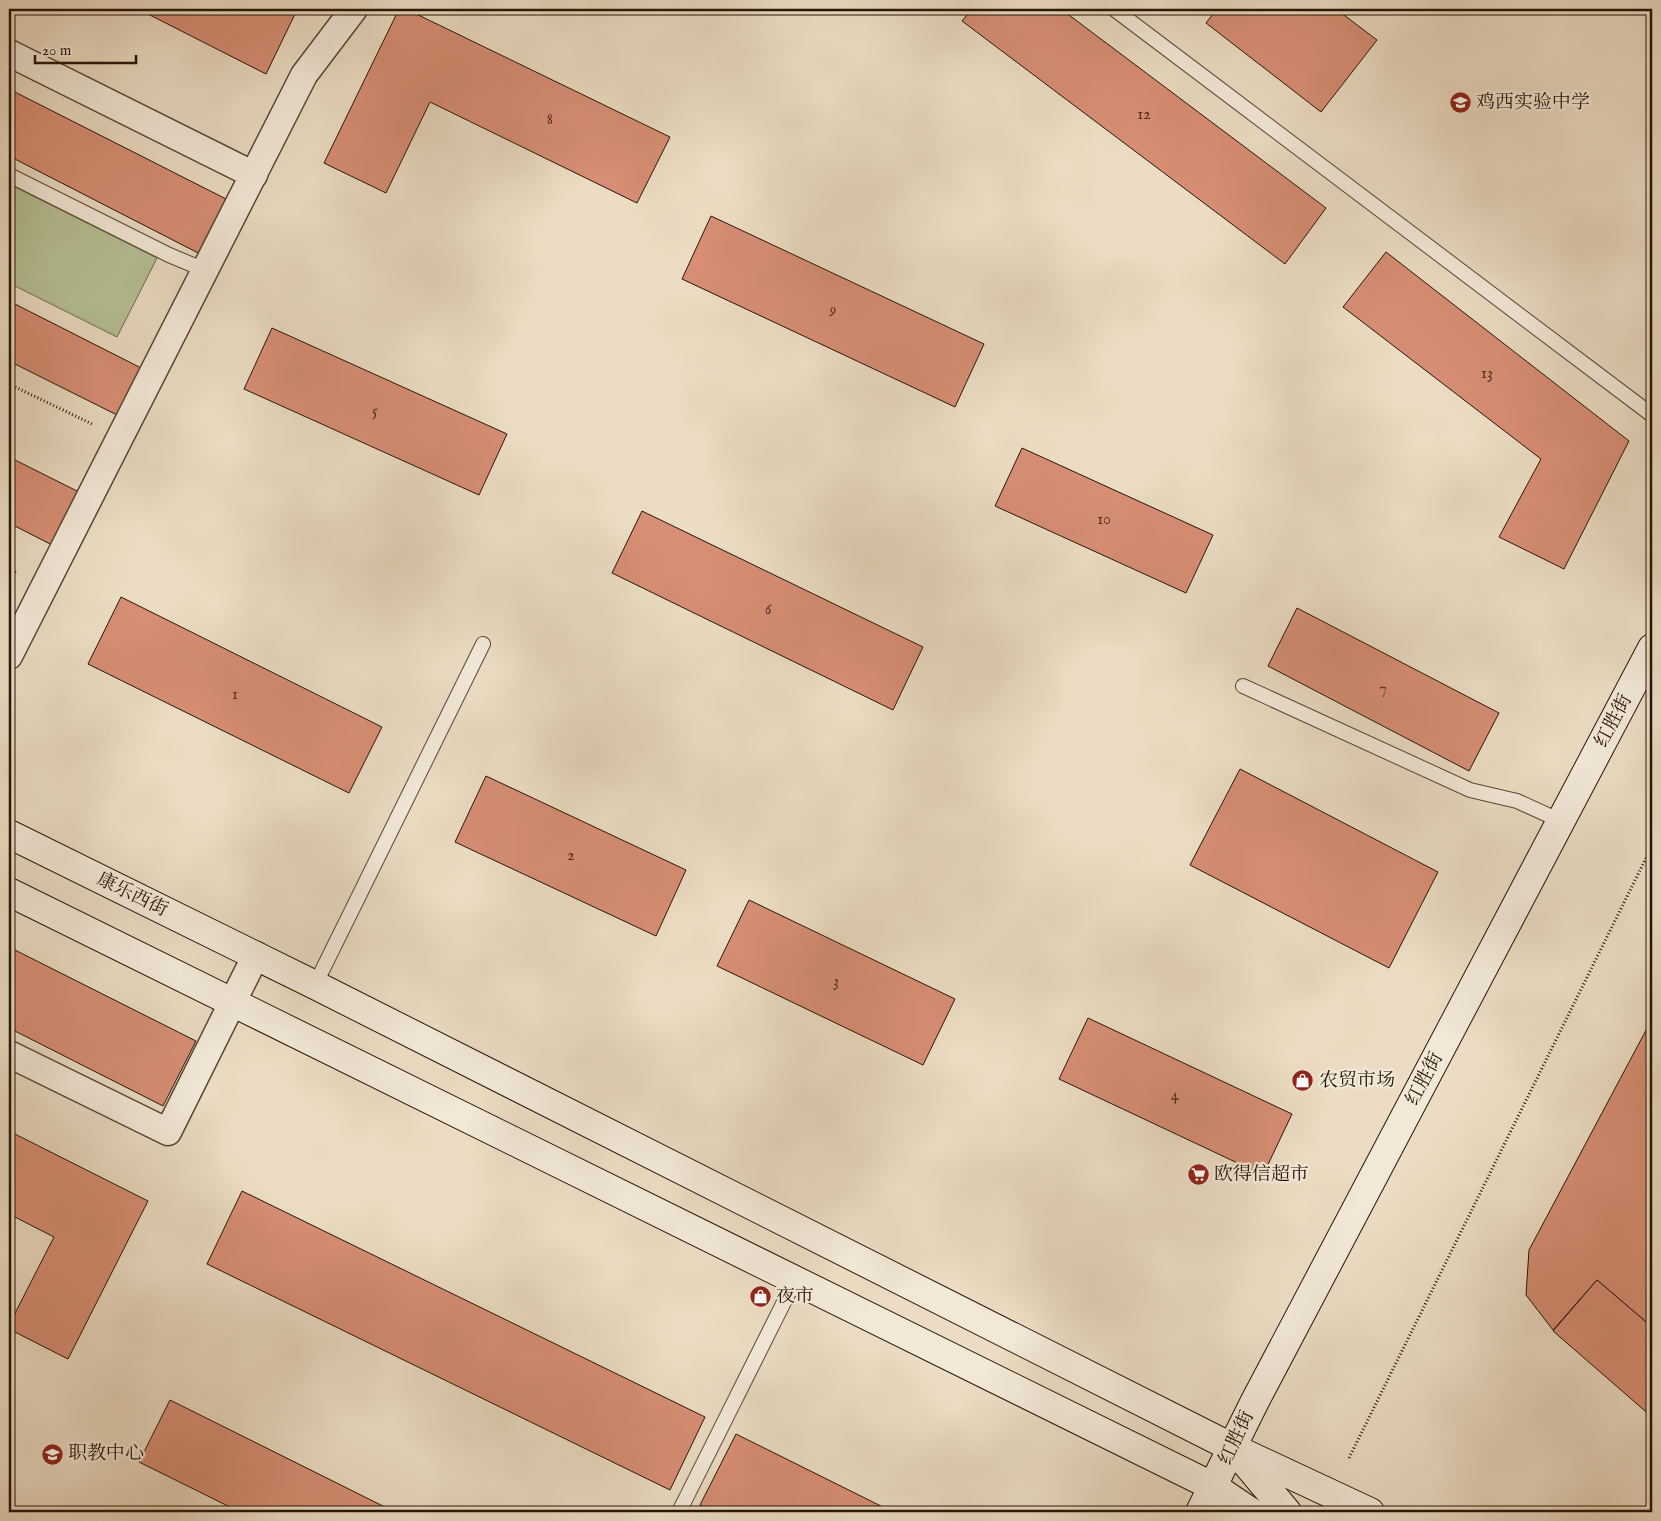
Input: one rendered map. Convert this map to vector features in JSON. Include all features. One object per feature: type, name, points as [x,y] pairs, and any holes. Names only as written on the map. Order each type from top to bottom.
[{"type":"street","points":[[9,656],[304,75],[354,9]]},
{"type":"street","points":[[9,54],[254,174]]},
{"type":"street","name":"红胜街","points":[[1200,1512],[1255,1401],[1652,648]]},
{"type":"street","name":"康乐西街","points":[[9,834],[256,955],[1233,1448],[1370,1512]]},
{"type":"street","points":[[9,892],[1214,1487],[1251,1512]]},
{"type":"street","points":[[9,1054],[168,1132],[256,955]]},
{"type":"street","points":[[1233,1448],[1287,1512]]},
{"type":"lane","points":[[1114,9],[1652,415]]},
{"type":"lane","points":[[9,175],[169,255],[205,270]]},
{"type":"lane","points":[[315,985],[483,644]]},
{"type":"lane","points":[[1243,686],[1470,790],[1517,801],[1561,821]]},
{"type":"lane","points":[[679,1512],[796,1280]]},
{"type":"path","points":[[9,384],[120,438]]},
{"type":"path","points":[[1349,1458],[1652,846]]},
{"type":"green space","points":[[9,184],[157,258],[117,337],[9,283]]},
{"type":"building","points":[[138,9],[285,9],[295,14],[266,74]]},
{"type":"building","points":[[399,9],[406,9],[670,137],[637,203],[430,102],[386,193],[324,163]]},
{"type":"building","points":[[972,9],[1061,9],[1326,208],[1285,264],[962,21]]},
{"type":"building","points":[[1217,9],[1336,9],[1377,40],[1321,112],[1206,23]]},
{"type":"building","points":[[9,89],[234,203],[206,257],[9,156]]},
{"type":"building","points":[[711,216],[984,344],[955,407],[682,279]]},
{"type":"building","points":[[1386,252],[1629,441],[1564,569],[1499,537],[1541,459],[1343,307]]},
{"type":"building","points":[[9,301],[149,372],[125,419],[9,361]]},
{"type":"building","points":[[272,328],[507,434],[479,495],[244,389]]},
{"type":"building","points":[[1022,448],[1213,535],[1186,593],[995,506]]},
{"type":"building","points":[[9,457],[85,495],[58,548],[9,523]]},
{"type":"building","points":[[642,511],[923,647],[893,710],[612,573]]},
{"type":"building","points":[[121,597],[382,727],[349,793],[88,664]]},
{"type":"building","points":[[1297,608],[1499,713],[1469,771],[1268,666]]},
{"type":"building","points":[[1240,769],[1438,872],[1389,968],[1190,865]]},
{"type":"building","points":[[486,776],[686,870],[656,936],[455,842]]},
{"type":"building","points":[[749,900],[955,999],[923,1065],[717,966]]},
{"type":"building","points":[[9,947],[196,1041],[163,1106],[9,1028]]},
{"type":"building","points":[[1088,1018],[1292,1114],[1263,1175],[1059,1079]]},
{"type":"building","points":[[1652,1019],[1652,1327],[1597,1280],[1553,1330],[1526,1295],[1529,1250]]},
{"type":"building","points":[[9,1131],[148,1201],[68,1359],[9,1329],[9,1325],[54,1237],[9,1214]]},
{"type":"building","points":[[242,1191],[705,1417],[670,1490],[207,1264]]},
{"type":"building","points":[[1597,1280],[1652,1327],[1652,1417],[1553,1331]]},
{"type":"building","points":[[170,1400],[395,1512],[240,1512],[139,1462]]},
{"type":"building","points":[[9,1420],[12,1420],[9,1437]]},
{"type":"building","points":[[736,1434],[893,1512],[715,1512],[700,1505]]},
{"type":"place","name":"鸡西实验中学","points":[[1460,103]]},
{"type":"place","name":"农贸市场","points":[[1303,1081]]},
{"type":"place","name":"欧得信超市","points":[[1198,1175]]},
{"type":"place","name":"夜市","points":[[760,1297]]},
{"type":"place","name":"职教中心","points":[[52,1454]]}]
